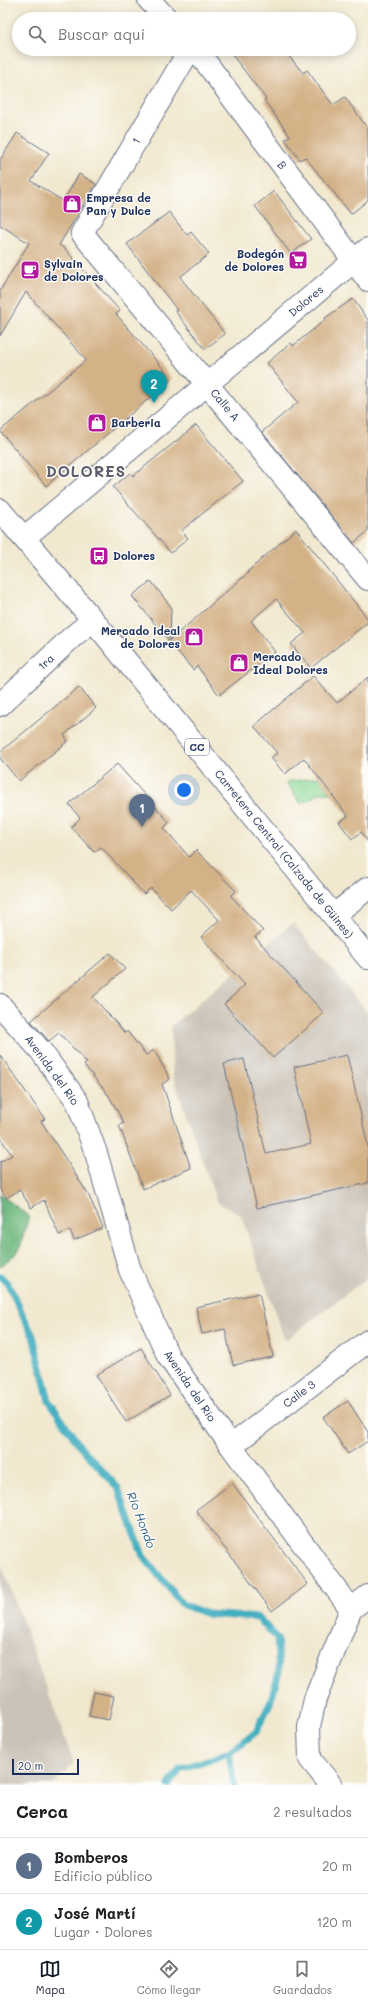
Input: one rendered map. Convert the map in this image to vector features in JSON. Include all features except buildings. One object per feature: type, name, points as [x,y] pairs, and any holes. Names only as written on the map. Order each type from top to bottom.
[{"type":"street","points":[[149,0],[160,12]]},
{"type":"street","name":"1","points":[[82,233],[186,56]]},
{"type":"street","name":"B","points":[[202,56],[360,255],[368,280]]},
{"type":"street","name":"Calle A","points":[[82,233],[368,579]]},
{"type":"street","name":"Dolores","points":[[24,538],[360,255]]},
{"type":"street","name":"Carretera Central (Calzada de Güines)","points":[[0,510],[93,620],[368,958]]},
{"type":"street","name":"1ra","points":[[0,704],[71,638],[93,620]]},
{"type":"street","points":[[334,915],[368,888]]},
{"type":"street","name":"Avenida del Río","points":[[0,1005],[41,1051],[77,1101],[96,1153],[130,1270],[140,1297],[168,1356],[231,1446],[359,1603],[315,1699],[309,1727],[310,1759],[331,1785]]},
{"type":"street","name":"Calle 3","points":[[231,1446],[368,1341]]},
{"type":"shaded area","points":[[293,923],[368,1013],[368,1277],[285,1341],[241,1215],[217,1202],[173,1077],[171,1026]]},
{"type":"shaded area","points":[[0,1560],[74,1763],[53,1785],[0,1785]]},
{"type":"green space","points":[[319,777],[331,793],[320,793],[301,804],[286,782]]},
{"type":"green space","points":[[0,1194],[29,1216],[19,1251],[0,1267]]},
{"type":"waterway","name":"Río Hondo","points":[[0,1276],[8,1284],[33,1336],[49,1401],[79,1445],[118,1488],[143,1556],[183,1605],[208,1614],[258,1618],[277,1638],[279,1672],[270,1703],[256,1732],[229,1753],[180,1769],[169,1785]]},
{"type":"waterway","points":[[229,1753],[234,1785]]},
{"type":"place","name":"Empresa de Pan y Dulce","points":[[72,204]]},
{"type":"place","name":"Bodegón de Dolores","points":[[298,260]]},
{"type":"place","name":"Sylvain de Dolores","points":[[30,270]]},
{"type":"place","name":"José Martí","points":[[154,403]]},
{"type":"place","name":"Barberia","points":[[97,423]]},
{"type":"place","name":"Dolores","points":[[99,556]]},
{"type":"place","name":"Mercado ideal de Dolores","points":[[194,637]]},
{"type":"place","name":"Mercado Ideal Dolores","points":[[239,663]]},
{"type":"place","name":"Bomberos","points":[[142,827]]},
{"type":"district","name":"DOLORES","points":[[86,472]]}]
